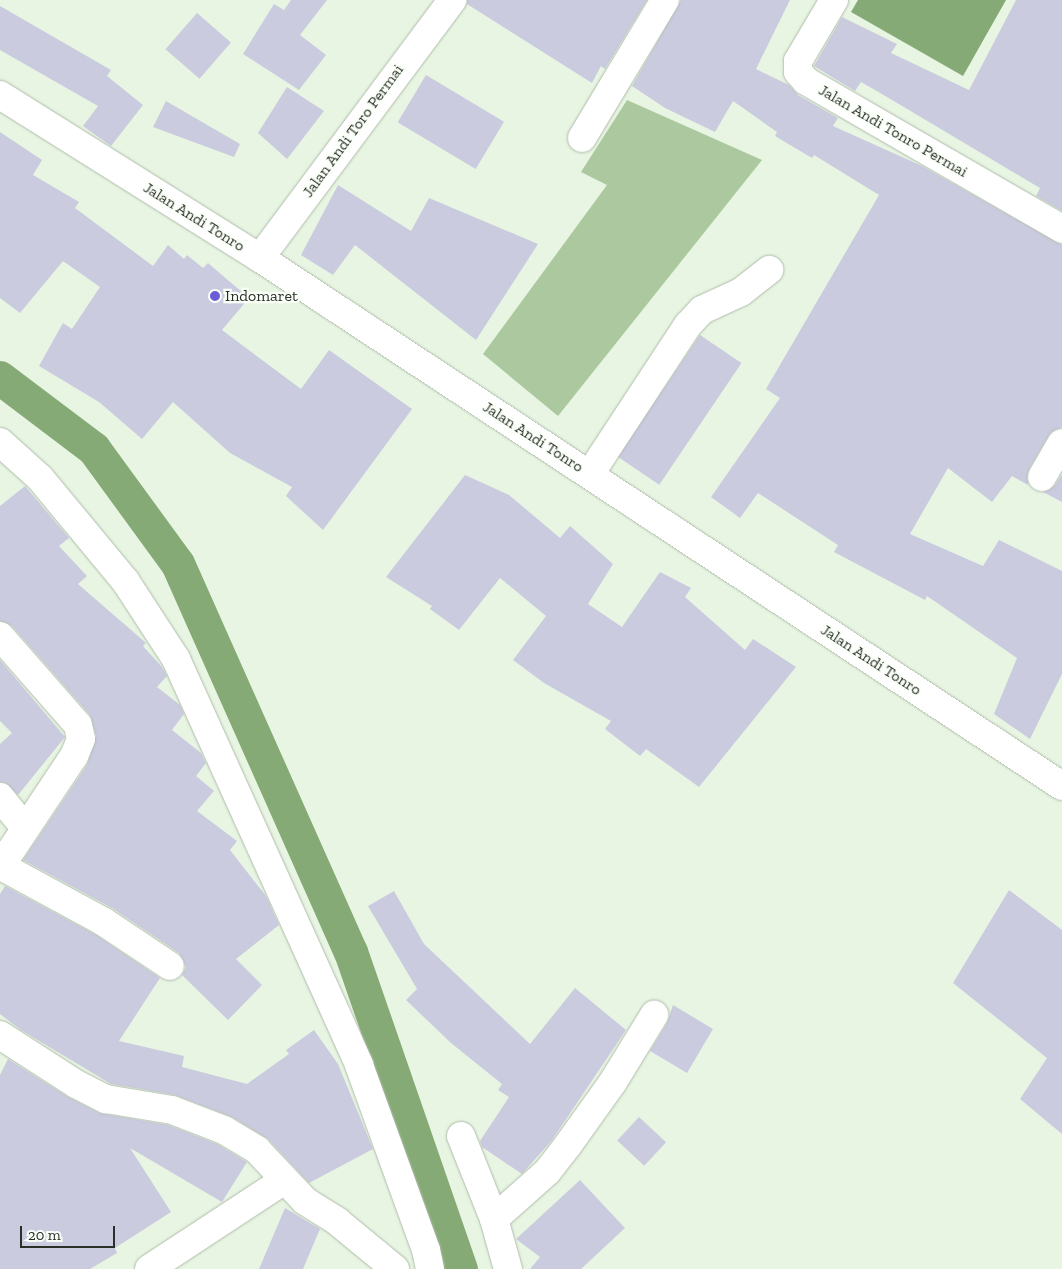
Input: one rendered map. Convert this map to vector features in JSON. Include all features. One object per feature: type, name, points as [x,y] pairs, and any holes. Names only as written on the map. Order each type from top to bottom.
[{"type":"street","points":[[582,138],[665,0]]},
{"type":"street","name":"Jalan Andi Tonro Permai","points":[[834,0],[798,61],[798,72],[806,80],[1062,228]]},
{"type":"street","name":"Jalan Andi Toro Permai","points":[[260,258],[449,1]]},
{"type":"street","name":"Jalan Andi Tonro","points":[[0,95],[260,258],[1062,786]]},
{"type":"street","points":[[590,474],[688,326],[702,310],[741,292],[769,270]]},
{"type":"street","points":[[0,442],[40,478],[126,582],[176,659],[359,1065],[426,1250],[430,1269]]},
{"type":"street","points":[[1042,477],[1062,443]]},
{"type":"street","points":[[0,636],[78,725],[81,739],[74,756],[1,867],[104,922],[170,966]]},
{"type":"street","points":[[0,797],[25,828]]},
{"type":"street","points":[[494,1219],[547,1172],[568,1145],[654,1015]]},
{"type":"street","points":[[0,1035],[76,1084],[106,1099],[172,1110],[224,1130],[257,1150],[283,1181],[305,1201],[360,1238],[395,1269]]},
{"type":"street","points":[[461,1136],[494,1219],[508,1269]]},
{"type":"street","points":[[150,1269],[178,1261],[283,1181]]},
{"type":"shaded area","points":[[858,0],[1006,0],[963,76],[851,12]]},
{"type":"shaded area","points":[[627,100],[762,160],[558,416],[483,354],[607,185],[581,172]]},
{"type":"building","points":[[291,0],[327,0],[300,35],[326,55],[299,90],[243,54],[274,4],[284,10]]},
{"type":"building","points":[[467,0],[647,0],[605,69],[601,66],[592,83],[467,4]]},
{"type":"building","points":[[681,0],[790,0],[756,69],[789,85],[798,95],[838,118],[833,126],[922,166],[1062,245],[1062,427],[1049,435],[1029,469],[1028,485],[1012,476],[992,502],[948,468],[910,534],[983,566],[999,540],[1062,571],[1062,674],[1030,739],[994,714],[1017,658],[927,596],[925,600],[834,552],[838,545],[758,493],[740,518],[711,497],[780,398],[766,389],[879,195],[814,155],[812,158],[775,136],[777,132],[733,101],[715,132],[665,108],[632,86]]},
{"type":"building","points":[[1016,0],[1062,0],[1062,211],[1036,196],[1040,188],[882,94],[861,82],[855,91],[814,66],[842,17],[897,44],[891,53],[969,90]]},
{"type":"building","points":[[0,6],[111,70],[107,76],[143,105],[111,146],[83,126],[98,106],[0,50]]},
{"type":"building","points":[[197,13],[231,43],[199,79],[166,49]]},
{"type":"building","points":[[426,75],[504,122],[476,169],[398,122]]},
{"type":"building","points":[[287,87],[324,111],[287,159],[258,133]]},
{"type":"building","points":[[166,101],[240,144],[234,157],[153,127]]},
{"type":"building","points":[[0,132],[42,160],[33,175],[79,202],[75,208],[153,266],[168,245],[184,259],[187,255],[203,268],[208,263],[249,298],[222,330],[301,389],[329,350],[412,409],[323,530],[286,496],[292,487],[230,453],[173,402],[142,439],[99,402],[39,366],[63,323],[72,329],[100,287],[63,261],[20,313],[0,298]]},
{"type":"building","points":[[338,185],[411,231],[429,198],[538,244],[476,340],[355,245],[333,275],[301,255]]},
{"type":"building","points":[[700,335],[741,363],[659,485],[618,457]]},
{"type":"building","points":[[1062,474],[1062,502],[1043,492],[1055,485]]},
{"type":"building","points":[[465,475],[509,495],[560,538],[570,526],[613,564],[588,604],[622,627],[660,572],[691,588],[685,597],[745,650],[753,639],[796,667],[699,787],[646,749],[640,756],[605,729],[611,721],[544,683],[513,660],[546,616],[500,578],[459,630],[430,609],[432,606],[386,577]]},
{"type":"building","points":[[25,486],[69,538],[59,546],[87,576],[78,584],[146,643],[143,646],[162,667],[167,676],[157,687],[180,705],[184,714],[172,730],[201,753],[206,763],[196,776],[214,791],[197,811],[237,841],[230,850],[266,896],[279,925],[236,959],[262,985],[228,1020],[182,975],[186,967],[179,953],[112,908],[23,860],[87,765],[96,736],[90,715],[12,626],[0,621],[0,506]]},
{"type":"building","points":[[0,660],[65,737],[18,795],[6,783],[0,782],[0,744],[12,733],[0,721]]},
{"type":"building","points":[[5,886],[96,935],[160,978],[119,1041],[184,1056],[182,1067],[247,1084],[289,1054],[286,1050],[314,1030],[338,1064],[373,1149],[309,1183],[268,1139],[232,1117],[175,1095],[111,1084],[21,1030],[0,1014],[0,894]]},
{"type":"building","points":[[1009,890],[1062,930],[1062,1134],[1020,1099],[1047,1058],[953,983]]},
{"type":"building","points":[[394,891],[424,944],[530,1044],[575,988],[626,1030],[552,1140],[522,1174],[482,1147],[480,1141],[509,1097],[498,1090],[502,1084],[451,1043],[406,1000],[417,989],[368,906]]},
{"type":"building","points":[[673,1005],[713,1029],[687,1073],[650,1051],[667,1023]]},
{"type":"building","points":[[8,1059],[68,1097],[99,1113],[168,1125],[217,1144],[247,1162],[222,1202],[130,1148],[171,1212],[115,1248],[117,1253],[90,1269],[0,1269],[0,1075]]},
{"type":"building","points":[[639,1117],[666,1142],[644,1166],[617,1140]]},
{"type":"building","points":[[580,1180],[625,1228],[581,1269],[530,1269],[540,1257],[516,1239]]},
{"type":"building","points":[[285,1208],[320,1229],[303,1269],[259,1269]]},
{"type":"waterway","points":[[0,378],[94,449],[178,564],[351,952],[461,1269]]},
{"type":"place","name":"Indomaret","points":[[215,296]]}]
